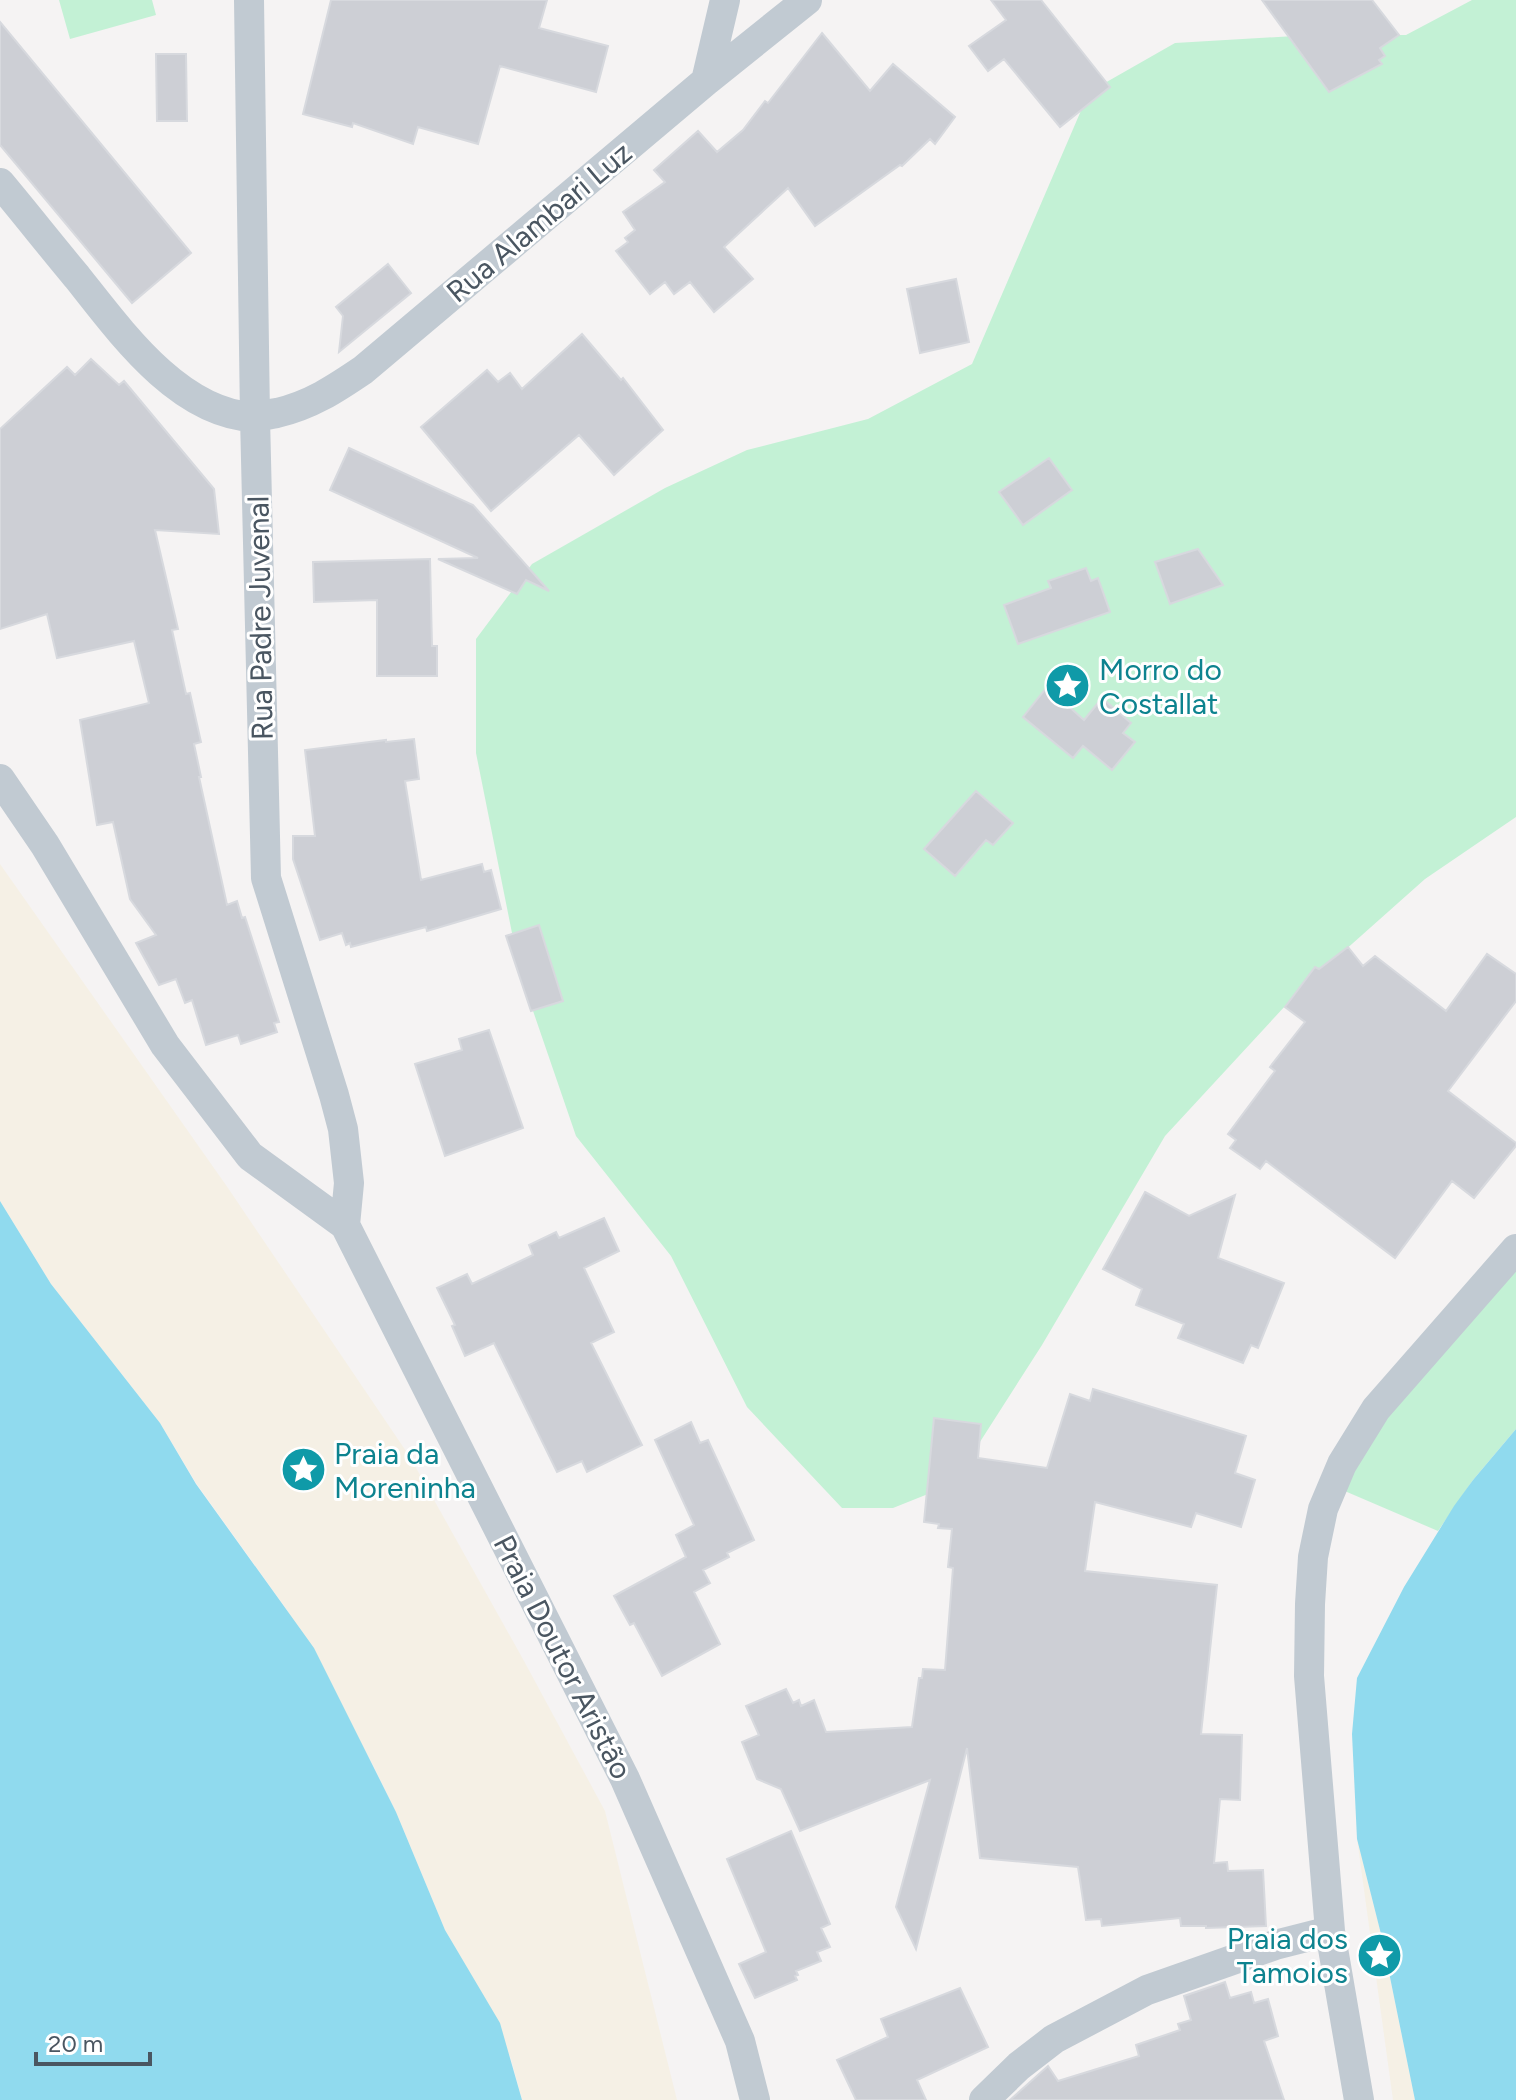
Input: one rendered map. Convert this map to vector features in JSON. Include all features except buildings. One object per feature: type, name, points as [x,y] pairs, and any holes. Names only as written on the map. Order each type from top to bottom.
[{"type":"street","name":"Rua Padre Juvenal","points":[[249,0],[266,878],[343,1129],[349,1183],[345,1225]]},
{"type":"street","points":[[706,81],[725,0]]},
{"type":"street","name":"Rua Alambari Luz","points":[[255,417],[307,404],[329,394],[363,370],[706,81],[807,0]]},
{"type":"street","points":[[0,183],[122,333],[160,371],[193,398],[221,412],[255,417]]},
{"type":"street","points":[[0,779],[45,845],[165,1045],[250,1156],[345,1225]]},
{"type":"street","name":"Praia Doutor Aristão","points":[[345,1225],[625,1779],[740,2041],[755,2100]]},
{"type":"street","points":[[1359,2100],[1330,1931],[1309,1676],[1313,1557],[1323,1509],[1342,1464],[1376,1409],[1516,1249]]},
{"type":"street","points":[[984,2100],[1019,2066],[1054,2039],[1147,1990],[1275,1945],[1330,1931]]},
{"type":"green space","points":[[59,0],[152,0],[156,15],[70,39]]},
{"type":"green space","points":[[1472,0],[1516,0],[1516,817],[1425,879],[1298,992],[1165,1136],[1042,1345],[953,1484],[893,1508],[842,1508],[747,1407],[671,1256],[576,1136],[520,973],[476,753],[476,639],[532,564],[665,488],[747,450],[868,419],[972,364],[1089,92],[1175,43],[1311,35],[1406,35]]},
{"type":"green space","points":[[1516,1249],[1516,1429],[1473,1480],[1438,1531],[1333,1486]]},
{"type":"sand","name":"Praia da Moreninha","points":[[0,864],[228,1188],[410,1457],[524,1661],[605,1811],[677,2100],[522,2100],[511,2059],[474,1980],[445,1930],[396,1812],[287,1610],[196,1483],[160,1423],[51,1284],[0,1201]]},
{"type":"sand","name":"Praia dos Tamoios","points":[[1357,1839],[1382,1938],[1415,2100],[1393,2100]]},
{"type":"water","points":[[0,1201],[51,1284],[160,1423],[196,1484],[314,1648],[396,1812],[445,1930],[500,2023],[522,2100],[0,2100]]},
{"type":"water","points":[[1516,1429],[1516,2100],[1415,2100],[1382,1938],[1357,1839],[1352,1734],[1357,1678],[1404,1587],[1454,1506]]},
{"type":"place","name":"Morro do Costallat","points":[[1068,686]]},
{"type":"place","name":"Praia da Moreninha","points":[[303,1470]]},
{"type":"place","name":"Praia dos Tamoios","points":[[1379,1955]]}]
